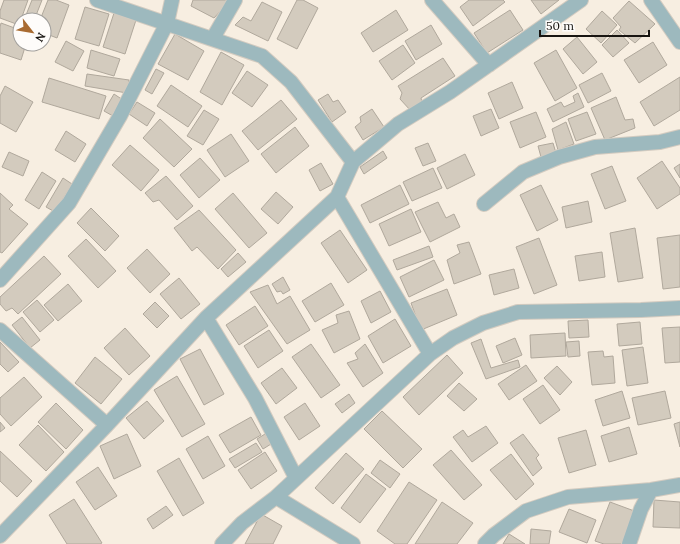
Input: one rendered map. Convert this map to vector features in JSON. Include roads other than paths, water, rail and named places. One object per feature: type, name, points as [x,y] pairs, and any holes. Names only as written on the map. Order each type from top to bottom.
[{"type":"street","points":[[97,0],[213,38],[262,56],[291,82],[353,162]]},
{"type":"street","points":[[0,280],[69,203],[120,116],[167,23],[172,0]]},
{"type":"street","points":[[213,38],[236,0]]},
{"type":"street","points":[[432,0],[489,65]]},
{"type":"street","points":[[0,536],[107,425],[206,318],[337,197],[353,162],[398,124],[450,92],[582,0]]},
{"type":"street","points":[[651,0],[680,42]]},
{"type":"street","points":[[484,204],[523,172],[559,157],[595,147],[660,142],[680,137]]},
{"type":"street","points":[[337,197],[430,354]]},
{"type":"street","points":[[222,544],[242,523],[276,497],[430,354],[453,338],[483,322],[518,312],[680,308]]},
{"type":"street","points":[[206,318],[255,398],[296,478]]},
{"type":"street","points":[[0,330],[107,425]]},
{"type":"street","points":[[485,544],[494,535],[526,511],[568,497],[651,490],[680,485]]},
{"type":"street","points":[[629,544],[641,509],[651,490]]},
{"type":"street","points":[[276,497],[353,544]]}]
